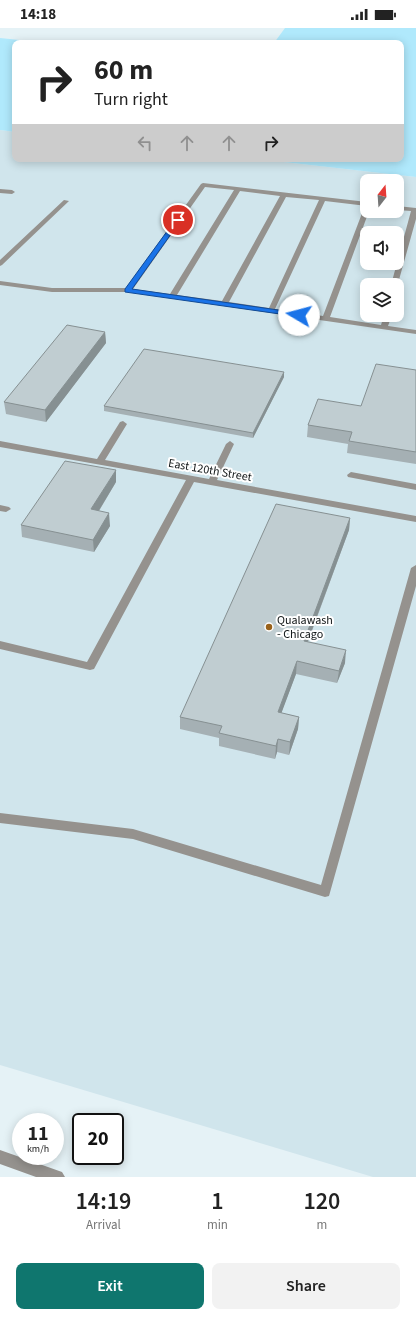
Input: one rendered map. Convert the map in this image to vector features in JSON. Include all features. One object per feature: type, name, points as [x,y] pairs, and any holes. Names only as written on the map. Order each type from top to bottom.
[{"type":"street","points":[[128,290],[203,185],[360,203]]},
{"type":"street","points":[[172,297],[238,189]]},
{"type":"street","points":[[0,191],[12,192]]},
{"type":"street","points":[[224,304],[284,195]]},
{"type":"street","points":[[272,311],[323,199]]},
{"type":"street","points":[[0,264],[66,201]]},
{"type":"street","points":[[398,278],[415,210],[404,209]]},
{"type":"street","points":[[326,319],[363,218]]},
{"type":"street","points":[[0,283],[52,290],[128,290],[416,332]]},
{"type":"street","points":[[384,328],[386,322]]},
{"type":"street","points":[[99,462],[123,424]]},
{"type":"street","name":"East 120th Street","points":[[0,444],[416,519]]},
{"type":"street","points":[[212,482],[230,444]]},
{"type":"street","points":[[351,476],[416,487]]},
{"type":"street","points":[[0,646],[90,666],[191,479]]},
{"type":"street","points":[[0,818],[132,834],[325,892],[416,568]]},
{"type":"street","points":[[0,1157],[57,1177]]},
{"type":"shaded area","points":[[285,28],[416,28],[416,177],[404,176],[404,174],[390,174],[284,162],[404,162],[404,40],[276,40]]},
{"type":"shaded area","points":[[0,38],[20,40],[12,40],[12,132],[0,130]]},
{"type":"shaded area","points":[[0,130],[12,132],[12,162],[284,162],[390,174],[360,174],[360,218],[404,218],[404,176],[416,177],[416,1177],[373,1177],[0,1065]]},
{"type":"building","points":[[67,325],[105,332],[45,410],[4,402]]},
{"type":"building","points":[[144,349],[284,372],[253,433],[104,406]]},
{"type":"building","points":[[376,364],[416,370],[416,452],[349,441],[352,432],[308,425],[318,399],[361,406]]},
{"type":"building","points":[[65,461],[116,470],[91,509],[109,513],[93,540],[21,525]]},
{"type":"building","name":"Qualawash - Chicago","points":[[276,504],[350,518],[304,641],[346,650],[339,671],[297,661],[278,712],[299,717],[290,742],[278,739],[276,746],[219,733],[222,726],[180,717]]},
{"type":"place","name":"Qualawash - Chicago","points":[[269,627]]},
{"type":"route","points":[[178,220],[128,290],[299,315]]}]
